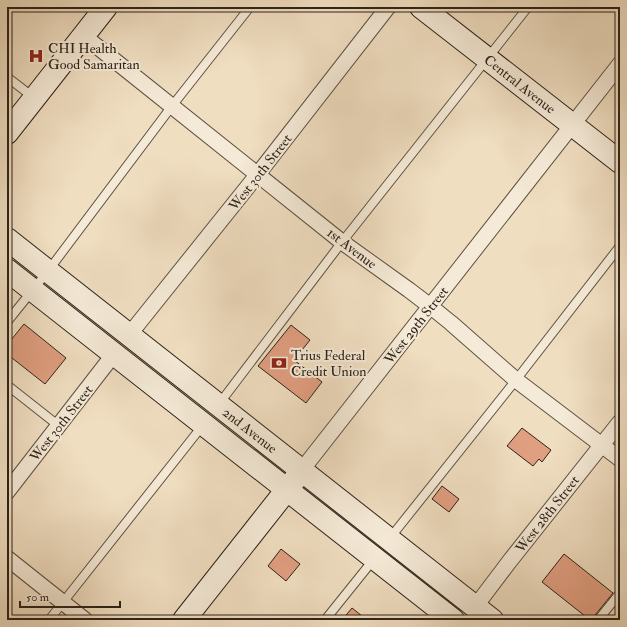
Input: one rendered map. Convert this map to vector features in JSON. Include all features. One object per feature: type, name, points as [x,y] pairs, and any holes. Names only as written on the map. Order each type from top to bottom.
[{"type":"main road","points":[[7,133],[106,7]]},
{"type":"main road","name":"Central Avenue","points":[[420,7],[620,162]]},
{"type":"main road","name":"2nd Avenue","points":[[7,239],[492,620]]},
{"type":"main road","name":"2nd Avenue","points":[[7,270],[453,620]]},
{"type":"main road","name":"West 29th Street","points":[[184,620],[301,471]]},
{"type":"street","name":"West 30th Street","points":[[129,335],[258,174],[388,7]]},
{"type":"street","name":"1st Avenue","points":[[84,36],[342,242],[430,306],[516,380],[620,459]]},
{"type":"street","name":"West 29th Street","points":[[301,471],[620,64]]},
{"type":"street","name":"West 30th Street","points":[[7,492],[114,354]]},
{"type":"street","name":"West 28th Street","points":[[475,607],[620,422]]},
{"type":"street","points":[[7,558],[85,620]]},
{"type":"lane","points":[[7,322],[48,271],[172,106],[250,7]]},
{"type":"lane","points":[[218,405],[342,242],[528,7]]},
{"type":"lane","points":[[7,77],[35,98]]},
{"type":"lane","points":[[389,539],[516,380],[620,246]]},
{"type":"lane","points":[[7,385],[59,426]]},
{"type":"lane","points":[[49,620],[203,424]]},
{"type":"lane","points":[[325,620],[374,558]]},
{"type":"lane","points":[[598,620],[620,593]]},
{"type":"building","points":[[24,324],[66,358],[45,384],[7,354],[7,345]]},
{"type":"building","name":"Trius Federal Credit Union","points":[[291,325],[310,340],[294,360],[322,382],[306,403],[258,366]]},
{"type":"building","points":[[522,428],[551,450],[542,462],[539,459],[533,466],[507,446]]},
{"type":"building","points":[[442,486],[459,499],[449,512],[432,499]]},
{"type":"building","points":[[281,549],[300,564],[286,581],[268,566]]},
{"type":"building","points":[[564,554],[613,593],[591,620],[542,582]]},
{"type":"building","points":[[352,608],[367,620],[342,620]]},
{"type":"place","name":"CHI Health Good Samaritan","points":[[36,56]]},
{"type":"place","name":"Trius Federal Credit Union","points":[[279,363]]}]
